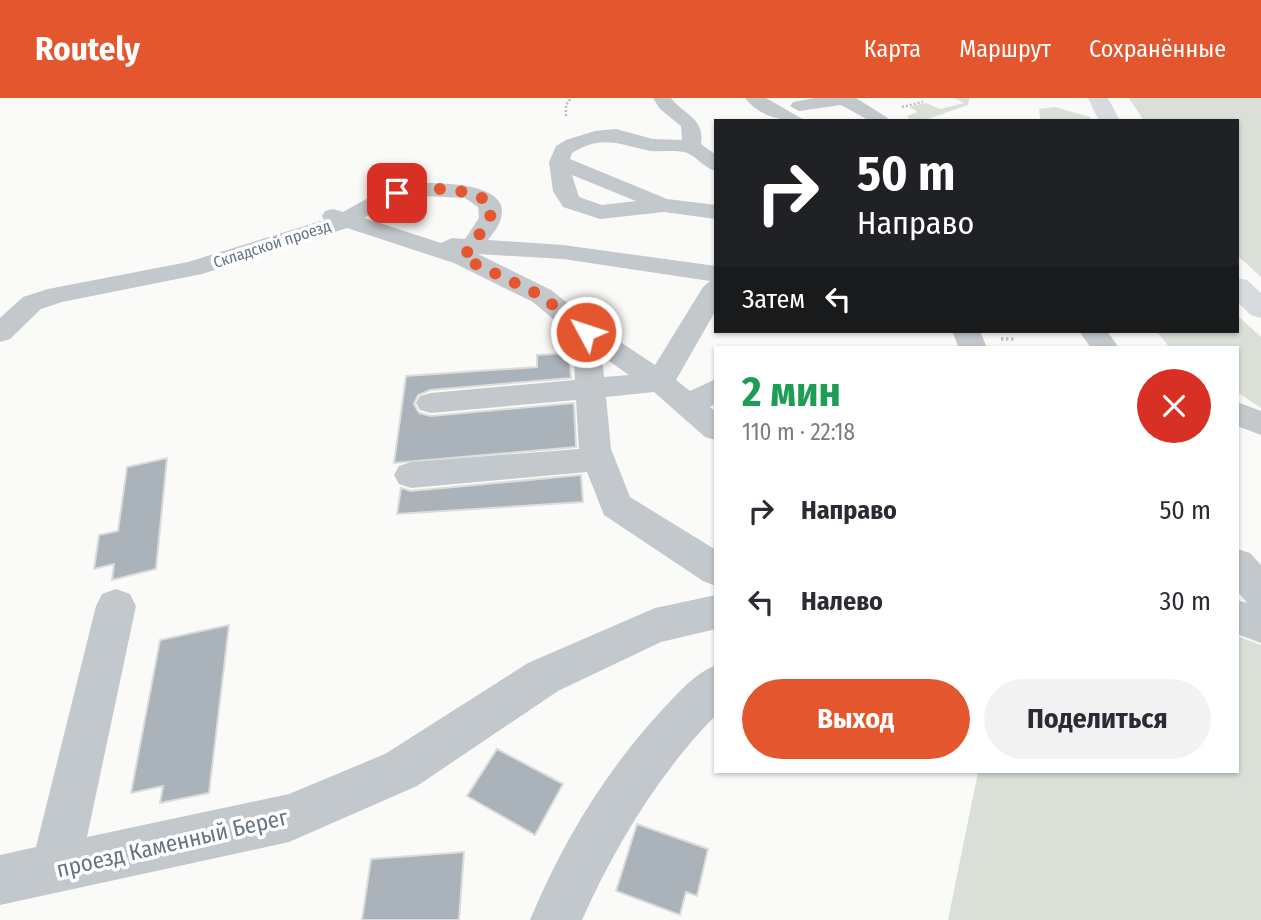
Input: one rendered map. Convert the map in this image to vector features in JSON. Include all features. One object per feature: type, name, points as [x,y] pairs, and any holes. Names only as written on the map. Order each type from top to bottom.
[{"type":"main road","points":[[1098,98],[1109,119]]},
{"type":"main road","points":[[1239,288],[1261,309]]},
{"type":"street","points":[[662,98],[665,106],[690,123],[695,134],[691,146]]},
{"type":"street","points":[[754,98],[770,110],[795,111],[844,99],[873,119]]},
{"type":"street","points":[[878,119],[900,114],[904,111],[901,107]]},
{"type":"street","points":[[714,163],[691,146],[652,145],[616,135],[595,137],[563,150],[559,162],[564,191],[571,202],[584,209],[600,212],[664,205],[714,212]]},
{"type":"street","points":[[585,171],[610,159],[652,145]]},
{"type":"street","points":[[559,162],[664,205]]},
{"type":"street","points":[[340,218],[397,193],[434,189],[473,193],[486,200],[491,210],[490,219],[467,252]]},
{"type":"street","name":"Складской проезд","points":[[0,333],[32,303],[57,295],[193,269],[340,218],[418,243],[467,252],[542,296],[586,332],[660,382],[714,427]]},
{"type":"street","points":[[467,252],[563,252],[714,274]]},
{"type":"street","points":[[431,403],[591,391],[660,382],[714,290]]},
{"type":"street","points":[[586,332],[596,449],[616,505],[714,569]]},
{"type":"street","points":[[687,407],[714,390]]},
{"type":"street","points":[[1239,414],[1261,424]]},
{"type":"street","points":[[411,475],[599,459]]},
{"type":"street","points":[[1239,567],[1261,591]]},
{"type":"street","points":[[55,870],[116,606]]},
{"type":"street","name":"проезд Каменный Берег","points":[[0,880],[289,818],[401,769],[543,677],[655,626],[714,612]]},
{"type":"street","points":[[1239,618],[1261,625]]},
{"type":"street","points":[[556,920],[569,890],[626,792],[691,709],[714,687]]},
{"type":"path","points":[[566,116],[566,105],[571,98]]},
{"type":"path","points":[[901,107],[923,102]]},
{"type":"shaded area","points":[[954,98],[969,98],[968,105],[928,119],[909,119],[907,116],[918,112],[909,107],[926,103],[940,109],[964,103]]},
{"type":"shaded area","points":[[1129,98],[1261,98],[1261,277],[1239,257],[1239,119],[1143,119]]},
{"type":"shaded area","points":[[1055,107],[1091,119],[1042,119],[1039,109]]},
{"type":"shaded area","points":[[1239,317],[1261,337],[1261,408],[1239,393],[1239,346],[1168,346],[1158,333],[1239,333]]},
{"type":"shaded area","points":[[1239,637],[1261,645],[1261,920],[948,920],[978,773],[1239,773]]},
{"type":"building","points":[[569,353],[571,378],[430,390],[418,395],[414,404],[419,413],[431,416],[574,403],[576,447],[394,463],[406,376],[537,367],[537,355]]},
{"type":"building","points":[[167,458],[156,569],[112,580],[114,564],[94,569],[99,535],[118,531],[127,467]]},
{"type":"building","points":[[581,475],[583,502],[397,514],[401,488],[411,491]]},
{"type":"building","points":[[229,625],[209,793],[160,803],[163,786],[131,793],[160,640]]},
{"type":"building","points":[[497,749],[563,784],[535,835],[467,796]]},
{"type":"building","points":[[637,824],[708,849],[697,896],[686,892],[680,915],[616,891]]},
{"type":"building","points":[[464,852],[459,920],[362,920],[371,859]]},
{"type":"route","points":[[397,193],[434,189],[456,190],[473,193],[486,200],[491,210],[490,219],[463,258],[542,296],[586,332]]}]
